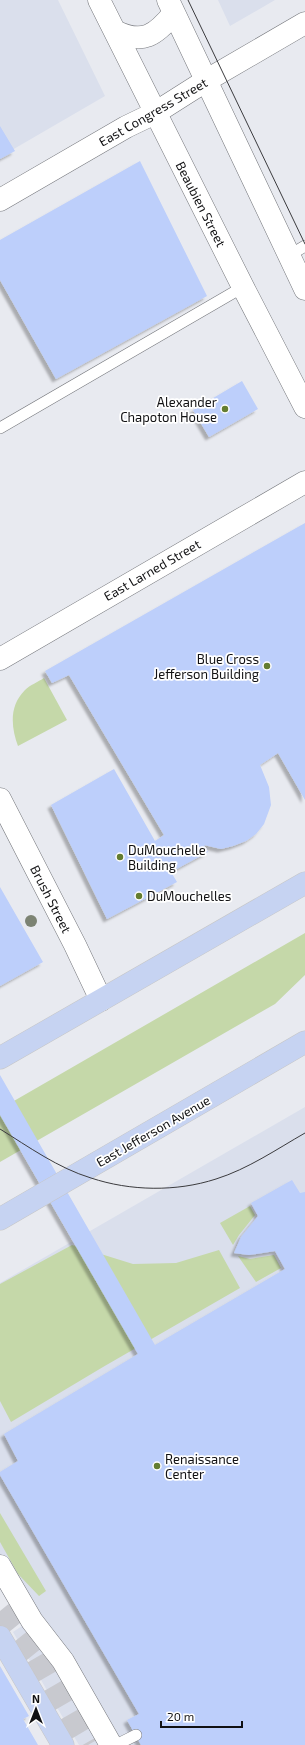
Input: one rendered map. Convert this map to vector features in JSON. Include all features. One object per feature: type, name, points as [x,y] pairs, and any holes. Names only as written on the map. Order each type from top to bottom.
[{"type":"highway","points":[[0,1058],[305,883]]},
{"type":"highway","name":"East Jefferson Avenue","points":[[0,1219],[305,1042]]},
{"type":"highway","points":[[0,1637],[63,1745]]},
{"type":"street","name":"Beaubien Street","points":[[99,0],[243,287],[305,406]]},
{"type":"street","points":[[115,31],[128,38],[146,37],[162,28],[171,6]]},
{"type":"street","points":[[171,6],[207,80],[297,250],[305,289]]},
{"type":"street","name":"East Congress Street","points":[[0,200],[126,127],[155,113],[207,80],[305,23]]},
{"type":"street","name":"East Larned Street","points":[[0,659],[305,482]]},
{"type":"street","name":"Brush Street","points":[[0,799],[75,945],[101,1000]]},
{"type":"street","points":[[0,1566],[32,1621],[63,1661],[111,1745]]},
{"type":"lane","points":[[0,428],[243,287]]},
{"type":"lane","points":[[116,1745],[136,1735]]},
{"type":"shaded area","points":[[0,0],[58,0],[105,96],[0,157]]},
{"type":"shaded area","points":[[218,0],[275,0],[230,26]]},
{"type":"shaded area","name":"Renaissance Center","points":[[305,1107],[305,1745],[79,1745],[13,1632],[22,1626],[0,1589],[0,1283]]},
{"type":"green space","points":[[44,678],[67,720],[18,746],[13,724],[16,703],[25,690]]},
{"type":"green space","points":[[305,933],[305,975],[275,1004],[0,1162],[0,1109]]},
{"type":"green space","points":[[250,1206],[255,1215],[233,1245],[220,1223]]},
{"type":"green space","points":[[72,1245],[133,1264],[176,1263],[219,1250],[240,1288],[11,1422],[0,1401],[0,1284]]},
{"type":"green space","points":[[274,1255],[281,1268],[256,1282],[238,1256],[250,1259]]},
{"type":"green space","points":[[0,1513],[46,1591],[39,1596],[18,1574],[0,1542]]},
{"type":"building","points":[[0,126],[15,151],[0,159]]},
{"type":"building","points":[[140,161],[207,296],[56,379],[0,280],[0,240]]},
{"type":"building","name":"Alexander Chapoton House","points":[[242,381],[258,409],[209,437],[193,410]]},
{"type":"building","points":[[305,523],[305,800],[278,753],[260,765],[269,787],[271,805],[264,824],[256,834],[246,841],[221,849],[204,845],[208,852],[171,872],[177,882],[107,919],[51,805],[114,769],[155,841],[164,835],[69,675],[52,683],[45,671]]},
{"type":"building","points":[[0,887],[43,962],[0,986]]},
{"type":"building","name":"Renaissance Center","points":[[0,1075],[155,1345],[285,1269],[275,1251],[249,1255],[234,1253],[241,1237],[258,1216],[251,1203],[292,1180],[300,1193],[305,1192],[305,1745],[141,1745],[127,1720],[139,1714],[0,1475],[0,1472],[18,1461],[4,1434],[138,1354],[0,1115]]},
{"type":"building","points":[[0,1666],[29,1716],[23,1719],[38,1745],[0,1745]]},
{"type":"tunnel","points":[[0,1611],[37,1657]]},
{"type":"tunnel","points":[[37,1657],[88,1745]]},
{"type":"tram line","points":[[188,0],[305,244]]},
{"type":"tram line","points":[[0,1129],[44,1156],[79,1174],[121,1185],[153,1188],[185,1186],[228,1175],[262,1158],[305,1133]]},
{"type":"place","name":"Alexander Chapoton House","points":[[225,409]]},
{"type":"place","name":"Blue Cross Jefferson Building","points":[[267,666]]},
{"type":"place","name":"DuMouchelle Building","points":[[120,857]]},
{"type":"place","name":"DuMouchelles","points":[[139,896]]},
{"type":"place","name":"Renaissance Center","points":[[157,1466]]}]
